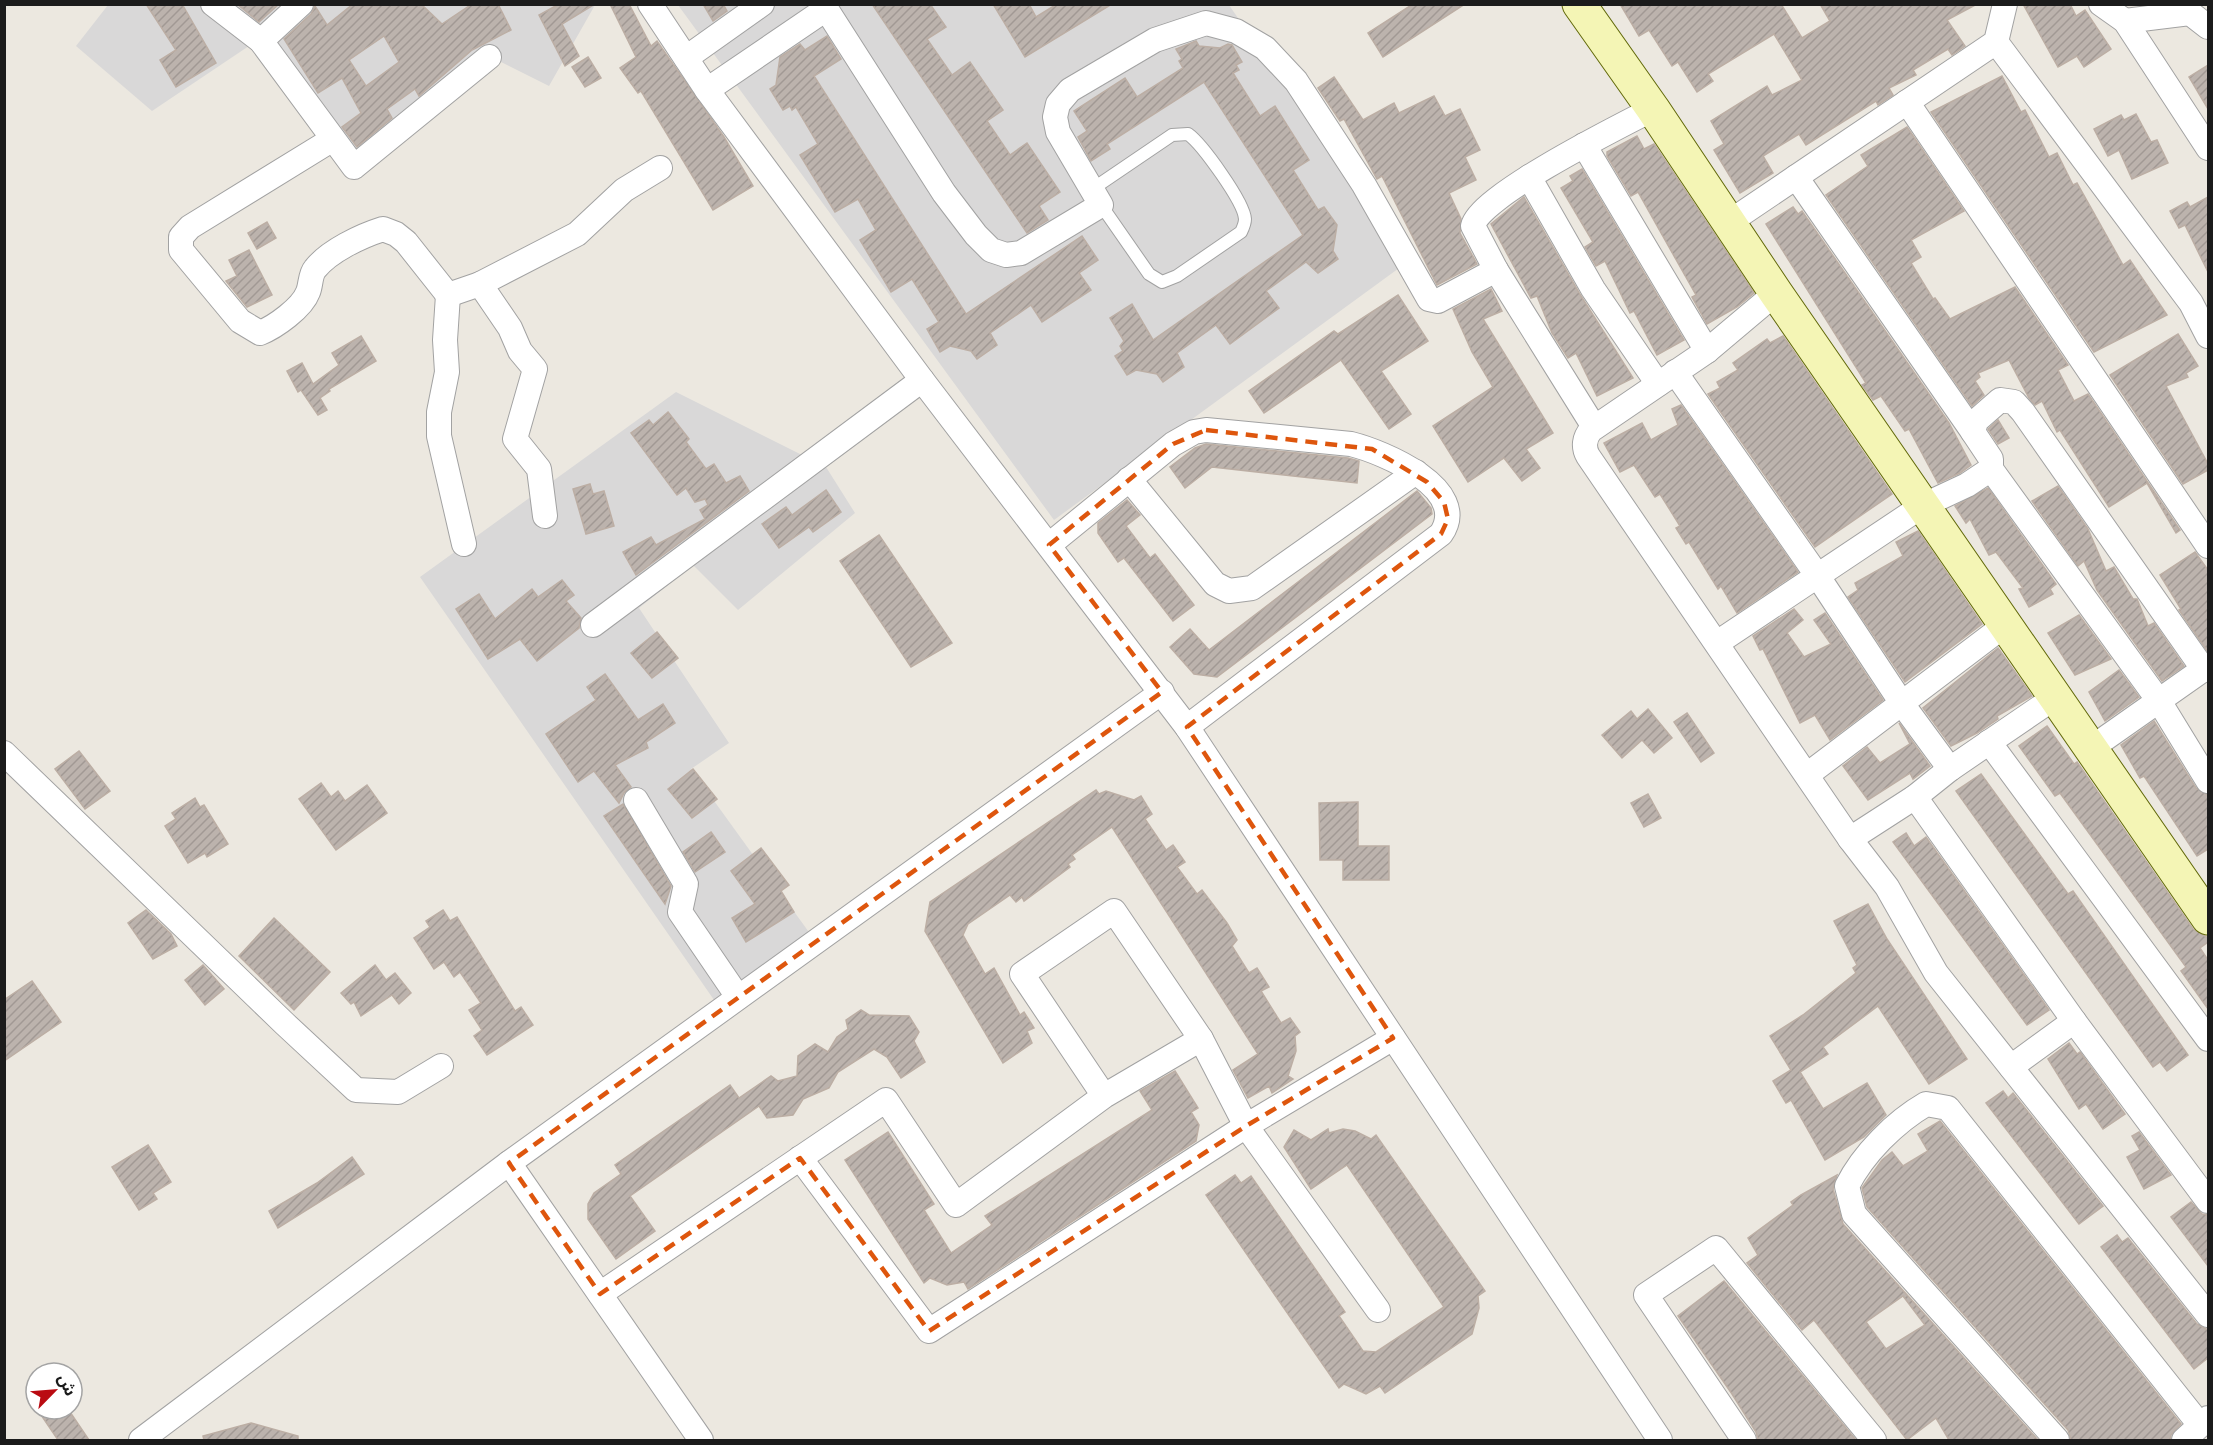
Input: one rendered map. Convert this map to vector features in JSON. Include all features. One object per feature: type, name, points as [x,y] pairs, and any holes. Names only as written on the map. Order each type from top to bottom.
[{"type":"street","points":[[213,4],[261,41],[354,167],[489,57]]},
{"type":"street","points":[[261,41],[301,4]]},
{"type":"street","points":[[650,4],[706,90],[922,380],[1187,727],[1660,1440]]},
{"type":"street","points":[[686,58],[762,4]]},
{"type":"street","points":[[1579,4],[1731,221],[1776,293],[2208,918]]},
{"type":"street","points":[[1731,221],[1995,42],[2005,4]]},
{"type":"street","points":[[2101,4],[2125,21],[2208,148]]},
{"type":"street","points":[[706,90],[824,7],[944,193],[976,235],[992,250],[1006,255],[1021,253],[1096,198],[1058,132],[1055,117],[1058,104],[1070,90],[1200,14],[1265,48],[1296,81],[1364,185],[1429,299],[1438,301],[1496,270]]},
{"type":"street","points":[[2125,21],[2190,13],[2208,27]]},
{"type":"street","points":[[1995,42],[2200,297],[2208,336]]},
{"type":"street","points":[[1907,102],[2208,546]]},
{"type":"street","points":[[1594,427],[1496,270],[1474,231],[1474,220],[1481,212],[1530,177],[1653,109]]},
{"type":"street","points":[[333,139],[184,231],[181,237],[182,250],[240,321],[260,333],[277,326],[307,294],[314,270],[329,257],[369,233],[383,229],[396,234],[406,242],[448,295],[445,340],[447,372],[440,412],[439,436],[464,544]]},
{"type":"street","points":[[1584,146],[1707,351]]},
{"type":"street","points":[[448,295],[480,284],[577,234],[624,190],[660,168]]},
{"type":"street","points":[[1530,177],[1593,290],[1666,378],[1817,574],[1903,705],[1950,769]]},
{"type":"street","points":[[1796,177],[1973,432],[1991,459],[1991,468],[2159,701],[2208,781]]},
{"type":"street","points":[[480,284],[510,328],[520,351],[535,369],[515,439],[539,469],[545,516]]},
{"type":"street","points":[[1776,293],[1707,351],[1594,427],[1586,438],[1588,456],[1850,839],[1887,887],[1936,973],[2208,1315]]},
{"type":"street","points":[[593,625],[922,380]]},
{"type":"street","points":[[1973,432],[1976,421],[2000,400],[2014,402],[2206,668],[2090,749]]},
{"type":"street","points":[[1049,545],[1129,479],[1194,432],[1219,429],[1351,444],[1392,457],[1416,472],[1437,493],[1448,511],[1446,528],[1441,534],[1187,727]]},
{"type":"street","points":[[1717,643],[1817,574],[1922,506],[1967,485],[1991,468]]},
{"type":"street","points":[[1129,479],[1215,584],[1237,592],[1252,588],[1416,472]]},
{"type":"street","points":[[1807,775],[1903,705],[2005,625]]},
{"type":"street","points":[[141,1440],[509,1163],[1162,692]]},
{"type":"street","points":[[1850,839],[1915,797],[1950,769],[2054,698]]},
{"type":"street","points":[[1989,742],[2208,1039]]},
{"type":"street","points":[[4,753],[356,1090],[398,1092],[441,1066]]},
{"type":"street","points":[[1915,797],[2074,1020],[2208,1201]]},
{"type":"street","points":[[636,800],[686,884],[680,912],[738,997]]},
{"type":"street","points":[[1104,1096],[1022,974],[1114,911],[1201,1039],[1246,1126],[1378,1310]]},
{"type":"street","points":[[2011,1067],[2074,1020]]},
{"type":"street","points":[[800,1158],[929,1331],[1246,1126],[1393,1038]]},
{"type":"street","points":[[600,1294],[885,1100],[956,1205],[1104,1096],[1201,1039]]},
{"type":"street","points":[[2057,1440],[1854,1214],[1847,1186],[1855,1170],[1906,1115],[1926,1104],[1948,1108],[2197,1428]]},
{"type":"street","points":[[509,1163],[701,1440]]},
{"type":"street","points":[[1744,1440],[1646,1295],[1716,1248],[1874,1440]]},
{"type":"lane","points":[[1188,134],[1201,143],[1241,207],[1246,220],[1241,232],[1177,276],[1162,282],[1149,274],[1096,198],[1172,135],[1188,134]]},
{"type":"highlighted area","points":[[1206,430],[1372,449],[1427,482],[1444,502],[1448,519],[1441,534],[1187,727],[1393,1038],[1246,1126],[929,1331],[800,1158],[600,1294],[509,1163],[1162,692],[1049,545],[1173,444]]},
{"type":"shaded area","points":[[108,5],[297,5],[261,38],[152,111],[76,46]]},
{"type":"shaded area","points":[[299,5],[595,5],[549,86],[489,56],[354,165],[262,39]]},
{"type":"shaded area","points":[[678,5],[1229,5],[1406,263],[1054,520]]},
{"type":"shaded area","points":[[676,392],[826,467],[855,513],[738,610],[693,565],[639,608],[729,743],[691,769],[811,935],[721,1010],[420,577]]},
{"type":"building","points":[[146,4],[182,4],[216,63],[176,87],[160,60],[176,50]]},
{"type":"building","points":[[237,4],[279,4],[259,22]]},
{"type":"building","points":[[353,4],[421,4],[442,24],[472,4],[498,4],[511,30],[472,50],[419,96],[415,89],[387,109],[392,118],[357,147],[342,127],[361,113],[342,78],[318,93],[284,39],[311,14],[315,6],[327,25]],"holes":[[[384,36],[399,62],[366,86],[349,60]]]},
{"type":"building","points":[[559,4],[595,4],[562,24],[579,56],[565,66],[539,15]]},
{"type":"building","points":[[610,4],[629,4],[651,46],[657,41],[724,137],[753,186],[713,210],[641,91],[638,93],[620,68],[636,57]]},
{"type":"building","points":[[703,4],[723,4],[727,11],[713,21]]},
{"type":"building","points":[[872,4],[930,4],[946,27],[927,39],[952,75],[970,62],[1003,110],[987,121],[1010,155],[1027,143],[1060,192],[1039,206],[1048,220],[1027,233]]},
{"type":"building","points":[[993,4],[1029,4],[1036,17],[1057,4],[1112,4],[1025,57]]},
{"type":"building","points":[[1413,4],[1465,4],[1383,57],[1368,33]]},
{"type":"building","points":[[1620,4],[1781,4],[1802,38],[1830,21],[1820,4],[1977,4],[1947,20],[1965,46],[1952,55],[1948,49],[1913,70],[1916,75],[1889,88],[1893,95],[1878,105],[1876,101],[1806,145],[1799,134],[1763,156],[1773,173],[1740,193],[1714,150],[1724,144],[1711,121],[1767,86],[1772,95],[1802,80],[1774,34],[1708,74],[1713,81],[1697,92],[1678,62],[1672,66],[1649,30],[1639,36]]},
{"type":"building","points":[[2023,4],[2070,4],[2076,16],[2085,10],[2111,49],[2084,67],[2077,56],[2058,67]]},
{"type":"building","points":[[827,36],[841,59],[814,76],[966,314],[1082,236],[1098,260],[1079,273],[1091,290],[1042,322],[1031,305],[990,333],[997,345],[977,359],[971,351],[950,346],[940,352],[927,329],[939,322],[912,279],[891,292],[860,240],[876,230],[858,199],[835,212],[800,155],[818,144],[796,107],[792,110],[790,106],[783,110],[770,89],[776,85],[780,57],[800,44],[805,50]]},
{"type":"building","points":[[1196,41],[1199,46],[1220,48],[1228,44],[1232,45],[1242,62],[1236,65],[1239,70],[1233,73],[1260,116],[1275,106],[1309,160],[1293,170],[1318,210],[1324,207],[1337,225],[1333,251],[1338,259],[1318,273],[1306,262],[1266,291],[1279,308],[1230,344],[1216,325],[1177,353],[1184,367],[1163,382],[1157,374],[1136,370],[1127,375],[1115,356],[1123,351],[1120,346],[1124,341],[1110,318],[1132,304],[1153,340],[1303,235],[1204,82],[1107,144],[1110,149],[1091,161],[1078,137],[1087,131],[1074,111],[1125,78],[1137,97],[1183,68],[1179,61],[1182,59],[1176,49]]},
{"type":"building","points":[[588,57],[601,78],[585,87],[572,67]]},
{"type":"building","points":[[2208,65],[2208,109],[2189,77]]},
{"type":"building","points":[[2002,76],[2021,112],[2025,110],[2049,157],[2057,153],[2073,185],[2077,183],[2123,265],[2130,260],[2167,315],[2094,352],[1931,112]]},
{"type":"building","points":[[1334,77],[1363,120],[1394,103],[1399,113],[1434,96],[1445,116],[1460,109],[1480,150],[1465,157],[1476,180],[1449,193],[1461,219],[1460,233],[1477,264],[1437,285],[1382,176],[1377,179],[1344,119],[1340,121],[1318,88]]},
{"type":"building","points":[[2136,114],[2151,142],[2157,140],[2168,163],[2132,179],[2119,150],[2108,156],[2094,129],[2121,115],[2124,120]]},
{"type":"building","points":[[1907,127],[1964,211],[1911,240],[1921,257],[1911,263],[1933,299],[1935,298],[1950,319],[2015,287],[2068,365],[2058,370],[2074,401],[2088,394],[2180,530],[2176,533],[2147,483],[2109,507],[2060,430],[2057,432],[2042,401],[2035,405],[2029,398],[2009,360],[1978,373],[1980,377],[1975,381],[1984,395],[1972,406],[1826,195],[1868,166],[1861,155]]},
{"type":"building","points":[[1637,136],[1644,149],[1654,144],[1754,293],[1737,307],[1707,324],[1692,297],[1696,295],[1638,192],[1631,196],[1607,156],[1607,152]]},
{"type":"building","points":[[1582,169],[1684,340],[1657,355],[1634,311],[1630,313],[1605,261],[1596,266],[1585,247],[1593,242],[1561,188],[1573,181],[1570,176]]},
{"type":"building","points":[[1524,197],[1581,296],[1633,378],[1597,396],[1576,353],[1568,358],[1552,333],[1537,296],[1531,298],[1491,224]]},
{"type":"building","points":[[2208,197],[2208,272],[2185,225],[2179,228],[2170,211],[2187,202],[2190,207]]},
{"type":"building","points":[[1793,207],[1798,214],[1802,211],[1949,423],[1971,465],[1960,473],[1938,483],[1909,429],[1905,431],[1881,396],[1873,400],[1862,385],[1866,383],[1766,224]]},
{"type":"building","points":[[267,222],[276,238],[257,249],[248,233]]},
{"type":"building","points":[[249,250],[272,295],[247,307],[226,281],[237,276],[229,260]]},
{"type":"building","points":[[1491,289],[1502,311],[1483,319],[1553,433],[1526,449],[1540,468],[1522,481],[1504,458],[1468,482],[1433,426],[1493,387],[1472,352],[1453,309]]},
{"type":"building","points":[[1398,295],[1428,341],[1381,371],[1411,414],[1389,429],[1341,360],[1264,413],[1249,391],[1334,331],[1338,334]]},
{"type":"building","points":[[2178,334],[2198,366],[2186,373],[2188,377],[2166,386],[2208,464],[2208,470],[2183,484],[2110,375]]},
{"type":"building","points":[[361,336],[376,361],[329,389],[330,391],[320,398],[327,410],[318,415],[301,390],[298,392],[287,371],[302,363],[313,384],[339,365],[332,353]]},
{"type":"building","points":[[1783,336],[1892,494],[1815,547],[1708,394],[1720,388],[1717,382],[1738,370],[1733,363],[1767,339],[1770,343]]},
{"type":"building","points":[[1681,405],[1798,572],[1737,613],[1721,586],[1718,589],[1689,542],[1686,544],[1676,528],[1680,526],[1660,494],[1655,497],[1634,465],[1620,472],[1604,443],[1642,423],[1651,440],[1678,425],[1672,409]]},
{"type":"building","points":[[668,412],[689,439],[686,442],[706,469],[714,464],[726,483],[740,476],[749,491],[636,575],[623,552],[651,537],[656,545],[705,519],[700,510],[708,505],[705,499],[695,502],[686,488],[677,495],[631,433],[649,420],[653,425]]},
{"type":"building","points":[[1998,420],[2009,438],[1998,444],[1988,429]]},
{"type":"building","points":[[1206,444],[1348,458],[1359,461],[1357,483],[1212,467],[1185,488],[1170,467],[1195,448]]},
{"type":"building","points":[[590,484],[593,494],[604,491],[614,526],[586,534],[573,489]]},
{"type":"building","points":[[2058,486],[2088,529],[2106,571],[2114,567],[2133,599],[2137,599],[2148,626],[2154,623],[2184,666],[2162,681],[2097,590],[2084,561],[2078,566],[2032,501]]},
{"type":"building","points":[[1988,488],[2056,584],[2050,589],[2053,594],[2029,607],[2019,589],[2023,588],[1996,552],[1989,555],[1970,519],[1966,523],[1955,506]]},
{"type":"building","points":[[826,490],[841,512],[813,532],[809,527],[779,548],[762,524],[786,507],[792,515]]},
{"type":"building","points":[[1417,491],[1431,508],[1432,514],[1217,677],[1194,674],[1170,647],[1190,629],[1209,650]]},
{"type":"building","points":[[1127,500],[1140,515],[1126,526],[1150,558],[1155,554],[1194,605],[1173,621],[1124,558],[1118,562],[1098,533],[1098,523]]},
{"type":"building","points":[[1918,531],[1982,624],[1905,682],[1848,597],[1858,590],[1855,583],[1903,556],[1896,542]]},
{"type":"building","points":[[879,535],[952,643],[911,667],[840,561]]},
{"type":"building","points":[[2195,552],[2208,570],[2208,652],[2179,610],[2181,609],[2160,575]]},
{"type":"building","points":[[562,580],[574,595],[566,601],[581,618],[579,628],[537,661],[520,639],[488,659],[456,609],[479,594],[495,619],[532,589],[538,597]]},
{"type":"building","points":[[1794,609],[1803,620],[1787,633],[1804,657],[1831,644],[1814,620],[1825,613],[1883,700],[1830,740],[1815,715],[1800,723],[1763,649],[1760,650],[1753,636]]},
{"type":"building","points":[[2079,615],[2111,659],[2075,675],[2048,633]]},
{"type":"building","points":[[657,632],[678,658],[652,678],[631,653]]},
{"type":"building","points":[[1998,648],[2032,696],[1997,716],[1998,719],[1977,733],[1951,746],[1923,708]]},
{"type":"building","points":[[2119,670],[2139,697],[2105,721],[2089,692]]},
{"type":"building","points":[[605,674],[638,720],[663,704],[675,723],[646,742],[648,748],[615,765],[631,787],[624,793],[619,803],[594,771],[578,782],[546,734],[596,700],[587,687]]},
{"type":"building","points":[[1648,709],[1672,738],[1654,753],[1642,740],[1622,758],[1602,735],[1631,711],[1637,719]]},
{"type":"building","points":[[1687,713],[1714,753],[1701,762],[1674,722]]},
{"type":"building","points":[[2154,721],[2196,788],[2208,795],[2208,849],[2197,856],[2144,776],[2140,778],[2121,745]]},
{"type":"building","points":[[1899,723],[1930,766],[1913,779],[1910,773],[1868,800],[1843,766],[1867,747],[1880,763],[1910,744]]},
{"type":"building","points":[[2047,726],[2074,764],[2077,762],[2193,929],[2208,938],[2208,942],[2200,948],[2208,960],[2208,1009],[2181,971],[2186,967],[2060,793],[2055,796],[2019,746]]},
{"type":"building","points":[[79,751],[110,791],[85,809],[55,769]]},
{"type":"building","points":[[693,769],[717,799],[692,818],[668,789]]},
{"type":"building","points":[[1981,774],[2068,894],[2073,891],[2188,1055],[2167,1071],[2160,1062],[2153,1067],[1956,791]]},
{"type":"building","points":[[321,783],[331,797],[338,791],[345,801],[367,785],[387,813],[336,850],[299,799]]},
{"type":"building","points":[[1096,790],[1099,794],[1106,791],[1134,800],[1141,796],[1152,814],[1145,819],[1166,850],[1173,845],[1185,862],[1177,867],[1197,894],[1202,890],[1227,923],[1237,940],[1232,946],[1249,973],[1257,968],[1269,987],[1261,991],[1281,1023],[1290,1018],[1300,1032],[1295,1036],[1296,1051],[1288,1076],[1293,1079],[1272,1093],[1269,1086],[1248,1098],[1233,1070],[1258,1054],[1112,827],[1072,855],[1075,859],[1068,864],[1070,867],[1024,901],[1022,897],[1016,902],[1010,895],[968,924],[963,935],[985,974],[994,968],[1020,1015],[1024,1012],[1034,1028],[1027,1031],[1032,1043],[1003,1063],[925,931],[930,902]]},
{"type":"building","points":[[1648,794],[1661,818],[1644,827],[1631,803]]},
{"type":"building","points":[[195,798],[200,807],[204,805],[228,844],[207,857],[205,853],[188,863],[165,826],[176,819],[172,813]]},
{"type":"building","points":[[1358,802],[1358,846],[1389,846],[1389,880],[1343,880],[1343,860],[1320,860],[1319,803]]},
{"type":"building","points":[[623,804],[671,886],[665,904],[604,816]]},
{"type":"building","points":[[711,832],[725,852],[695,872],[683,852]]},
{"type":"building","points":[[1906,833],[1914,846],[1926,837],[2049,1010],[2027,1025],[1893,842]]},
{"type":"building","points":[[761,848],[789,885],[781,891],[794,912],[746,942],[732,918],[755,904],[731,871]]},
{"type":"building","points":[[1868,904],[1887,939],[1967,1059],[1929,1084],[1878,1006],[1823,1047],[1828,1054],[1800,1072],[1823,1109],[1867,1083],[1886,1115],[1864,1137],[1825,1160],[1791,1100],[1786,1103],[1773,1081],[1791,1070],[1770,1036],[1803,1015],[1856,973],[1853,968],[1857,965],[1834,921]]},
{"type":"building","points":[[146,910],[171,934],[177,946],[153,959],[128,923]]},
{"type":"building","points":[[443,910],[450,921],[457,917],[515,1011],[521,1007],[533,1025],[487,1055],[474,1036],[482,1030],[469,1010],[481,1003],[460,972],[454,977],[444,962],[434,969],[414,938],[430,927],[426,921]]},
{"type":"building","points":[[274,918],[330,972],[294,1010],[239,956]]},
{"type":"building","points":[[203,965],[224,989],[205,1005],[185,980]]},
{"type":"building","points":[[375,965],[386,980],[395,973],[411,993],[399,1004],[392,995],[361,1016],[354,1002],[351,1004],[341,993]]},
{"type":"building","points":[[32,981],[61,1022],[4,1061],[4,1000]]},
{"type":"building","points":[[861,1010],[869,1015],[909,1016],[919,1032],[914,1041],[925,1062],[901,1078],[887,1057],[874,1049],[838,1072],[829,1088],[803,1099],[793,1115],[767,1118],[759,1106],[630,1196],[655,1231],[616,1259],[588,1219],[588,1204],[594,1193],[621,1174],[615,1165],[730,1085],[739,1098],[771,1076],[778,1081],[797,1076],[798,1056],[815,1044],[828,1052],[837,1037],[848,1029],[846,1020]]},
{"type":"building","points":[[2069,1043],[2077,1054],[2080,1052],[2125,1114],[2103,1129],[2086,1104],[2079,1109],[2048,1059]]},
{"type":"building","points":[[1175,1071],[1198,1108],[1191,1112],[1199,1125],[1196,1141],[968,1289],[964,1282],[947,1285],[930,1278],[924,1283],[845,1160],[888,1132],[934,1204],[924,1210],[951,1253],[992,1225],[985,1216],[1152,1110],[1140,1091]]},
{"type":"building","points":[[2003,1091],[2008,1098],[2013,1093],[2103,1206],[2079,1224],[1986,1103]]},
{"type":"building","points":[[1940,1121],[2181,1424],[2171,1435],[2170,1440],[2071,1440],[2068,1430],[1867,1207],[1862,1188],[1882,1160],[1892,1152],[1903,1166],[1928,1151],[1918,1134]]},
{"type":"building","points":[[1328,1129],[1329,1133],[1343,1129],[1355,1131],[1371,1139],[1376,1135],[1485,1291],[1478,1296],[1479,1308],[1472,1334],[1385,1393],[1380,1386],[1366,1394],[1344,1384],[1339,1388],[1206,1195],[1235,1175],[1241,1183],[1251,1176],[1345,1312],[1339,1316],[1363,1351],[1376,1352],[1444,1307],[1347,1165],[1311,1189],[1284,1147],[1294,1130],[1311,1140]]},
{"type":"building","points":[[2139,1132],[2171,1175],[2144,1189],[2127,1157],[2140,1150],[2132,1136]]},
{"type":"building","points":[[148,1145],[171,1182],[153,1193],[157,1199],[139,1210],[112,1167]]},
{"type":"building","points":[[352,1157],[364,1174],[278,1228],[269,1211],[317,1183]]},
{"type":"building","points":[[1837,1175],[1833,1189],[1843,1224],[2038,1440],[1949,1440],[1936,1418],[1907,1440],[1814,1320],[1802,1330],[1747,1263],[1758,1255],[1748,1238],[1793,1205],[1791,1202]],"holes":[[[1903,1296],[1925,1325],[1886,1349],[1866,1322]]]},
{"type":"building","points":[[2191,1202],[2202,1214],[2208,1215],[2208,1266],[2171,1217]]},
{"type":"building","points":[[2117,1235],[2122,1242],[2128,1238],[2197,1324],[2208,1330],[2208,1358],[2194,1369],[2101,1247]]},
{"type":"building","points":[[1724,1281],[1856,1440],[1758,1440],[1756,1432],[1732,1394],[1678,1316]]},
{"type":"building","points":[[45,1421],[76,1421],[89,1440],[58,1440]]},
{"type":"building","points":[[251,1423],[298,1436],[298,1440],[204,1440],[203,1436]]}]
